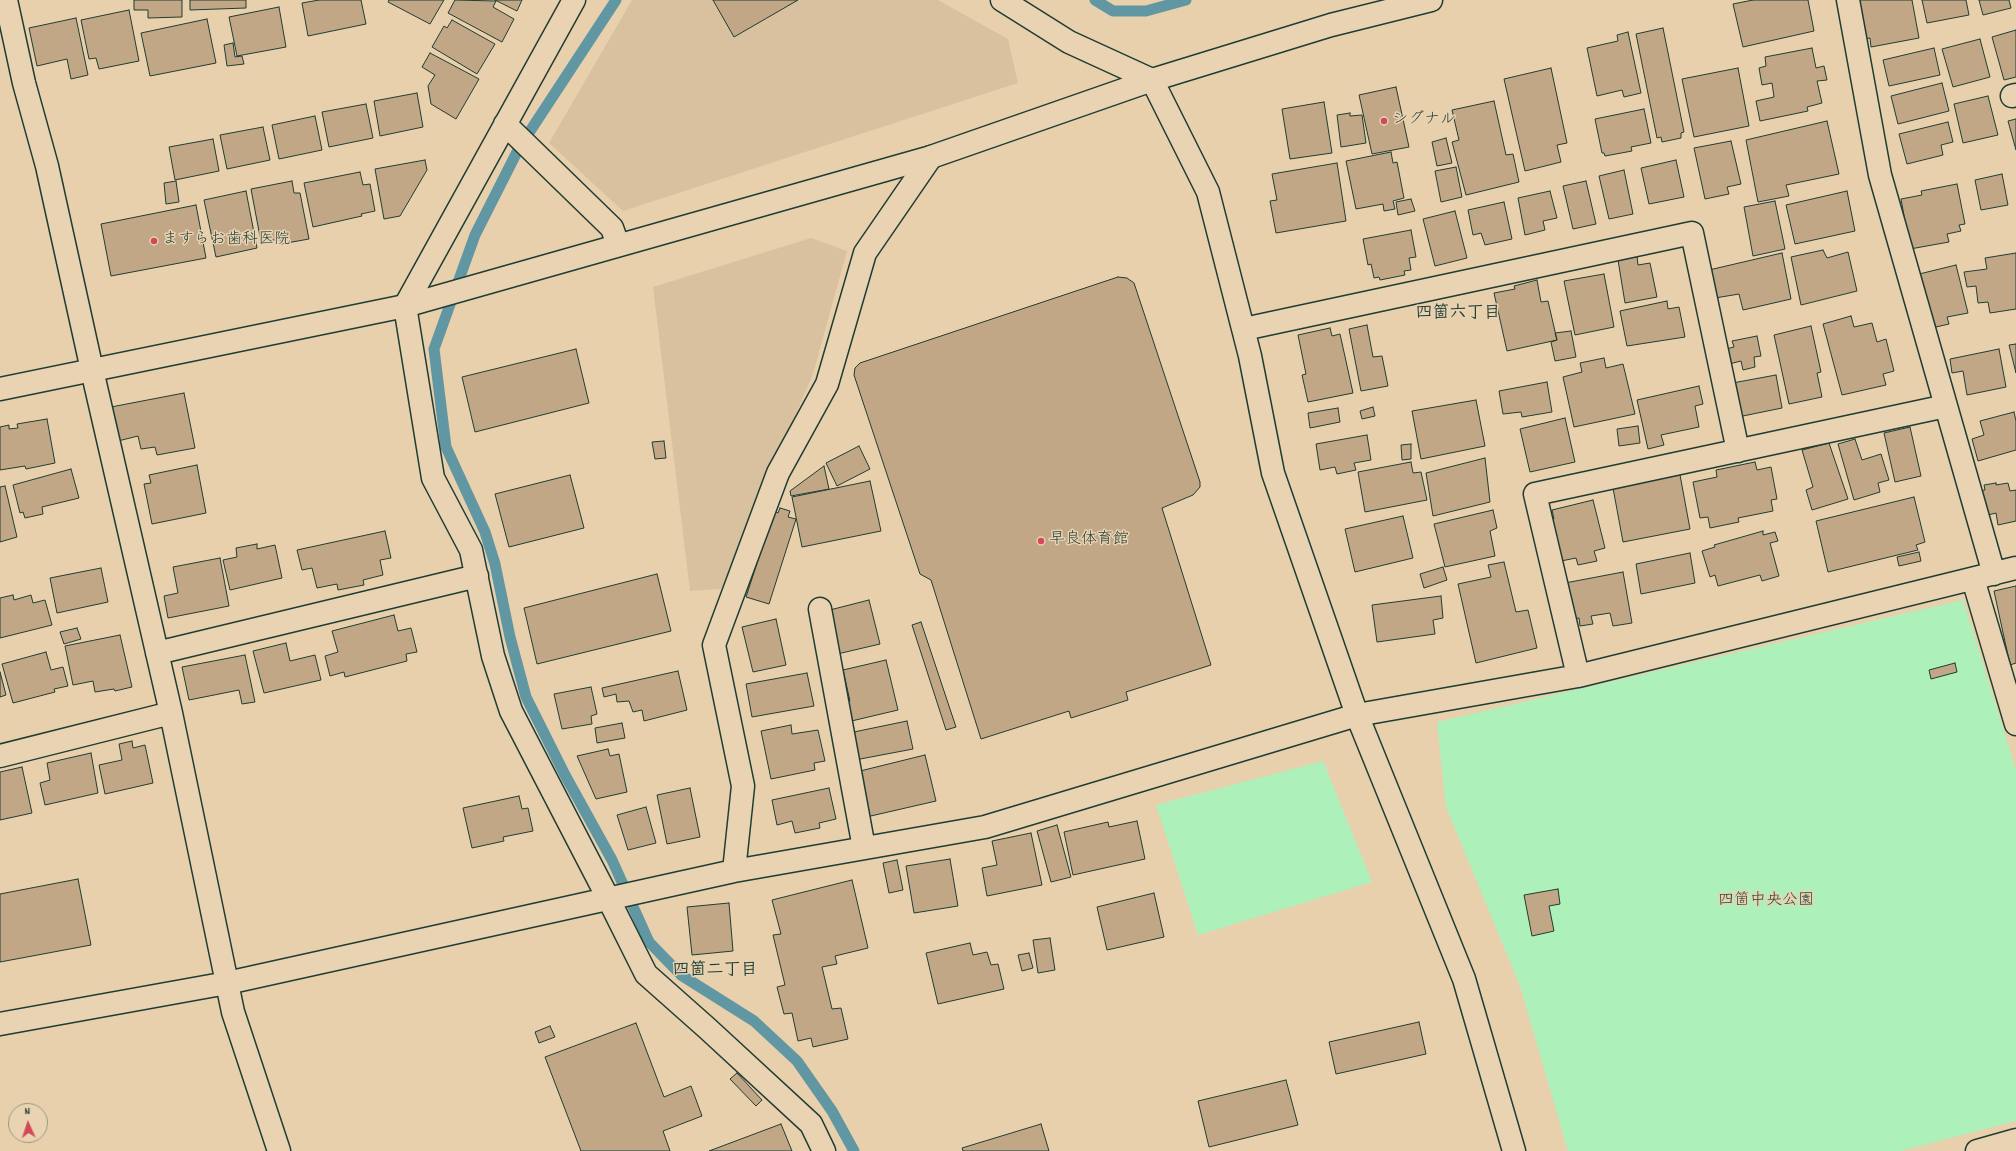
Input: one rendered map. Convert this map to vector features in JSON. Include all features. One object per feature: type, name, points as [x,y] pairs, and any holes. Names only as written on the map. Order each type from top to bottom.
[{"type":"street","points":[[6,0],[24,83],[47,166],[92,370],[171,713],[233,1012],[279,1151]]},
{"type":"street","points":[[574,0],[505,124],[413,303],[433,478],[471,550],[493,656],[511,711],[646,974],[811,1124],[824,1151]]},
{"type":"street","points":[[1002,0],[1069,42],[1152,80],[1208,192],[1244,329],[1273,473],[1357,715],[1464,979],[1514,1151]]},
{"type":"street","points":[[0,389],[413,303],[931,157],[1152,80],[1331,25],[1431,0]]},
{"type":"street","points":[[1848,0],[1880,175],[1994,574]]},
{"type":"street","points":[[505,124],[612,228],[618,246]]},
{"type":"street","points":[[734,871],[743,786],[714,645],[778,473],[827,384],[865,253],[931,157]]},
{"type":"street","points":[[1244,329],[1692,233],[1738,451]]},
{"type":"street","points":[[1578,676],[1535,494],[1946,406]]},
{"type":"street","points":[[0,1024],[227,983],[734,871],[985,827],[1357,715],[1578,676],[2016,568]]},
{"type":"street","points":[[157,653],[477,576]]},
{"type":"street","points":[[1973,579],[2016,724]]},
{"type":"street","points":[[820,609],[864,848]]},
{"type":"street","points":[[0,756],[171,713]]},
{"type":"street","points":[[1977,1151],[2016,1140]]},
{"type":"shaded area","points":[[632,0],[938,0],[1008,39],[1018,83],[623,211],[549,143]]},
{"type":"shaded area","points":[[811,238],[847,251],[813,374],[721,589],[690,591],[653,287]]},
{"type":"green space","name":"四箇中央公園","points":[[1963,600],[2016,770],[2016,1121],[1901,1151],[1568,1151],[1520,986],[1446,807],[1437,722]]},
{"type":"green space","points":[[1323,761],[1372,882],[1198,935],[1156,805]]},
{"type":"building","points":[[134,0],[182,0],[182,17],[148,18],[148,10],[134,10]]},
{"type":"building","points":[[190,0],[246,0],[246,8],[190,10]]},
{"type":"building","points":[[319,0],[361,0],[366,24],[308,36],[302,3]]},
{"type":"building","points":[[389,0],[444,0],[430,24],[388,2]]},
{"type":"building","points":[[455,0],[496,1],[493,7],[514,19],[502,42],[448,13]]},
{"type":"building","points":[[495,0],[522,0],[517,11]]},
{"type":"building","points":[[713,0],[798,0],[734,37]]},
{"type":"building","points":[[1753,0],[1808,0],[1814,31],[1743,47],[1733,4]]},
{"type":"building","points":[[1857,0],[1912,0],[1919,38],[1871,47],[1870,38],[1864,39]]},
{"type":"building","points":[[1922,0],[1966,0],[1969,15],[1927,23]]},
{"type":"building","points":[[1979,0],[2009,0],[2011,8],[1983,15]]},
{"type":"building","points":[[279,7],[286,47],[237,56],[229,17]]},
{"type":"building","points":[[129,10],[139,61],[99,69],[96,58],[89,59],[81,20]]},
{"type":"building","points":[[76,18],[88,75],[71,79],[67,59],[37,66],[29,28]]},
{"type":"building","points":[[207,19],[216,63],[150,76],[141,33]]},
{"type":"building","points":[[452,20],[495,44],[477,74],[432,47],[444,26],[447,28]]},
{"type":"building","points":[[1663,28],[1684,132],[1681,133],[1681,138],[1662,142],[1661,137],[1657,138],[1636,34]]},
{"type":"building","points":[[2016,30],[2016,77],[2004,80],[1992,37]]},
{"type":"building","points":[[1628,32],[1641,93],[1624,97],[1622,90],[1597,96],[1587,48],[1618,41],[1617,35]]},
{"type":"building","points":[[1980,39],[1990,77],[1953,87],[1942,49]]},
{"type":"building","points":[[233,43],[235,57],[242,56],[244,64],[227,66],[224,45]]},
{"type":"building","points":[[1812,48],[1816,68],[1824,66],[1827,80],[1817,81],[1822,103],[1807,107],[1808,111],[1760,121],[1756,101],[1774,97],[1772,83],[1762,85],[1759,68],[1766,66],[1765,57]]},
{"type":"building","points":[[1934,48],[1940,75],[1889,86],[1883,60]]},
{"type":"building","points":[[430,53],[479,79],[456,119],[431,104],[428,86],[435,75],[422,67]]},
{"type":"building","points":[[1551,68],[1567,143],[1557,145],[1561,162],[1525,171],[1504,79]]},
{"type":"building","points":[[1738,68],[1749,126],[1694,137],[1682,79]]},
{"type":"building","points":[[1942,83],[1949,111],[1898,124],[1891,96]]},
{"type":"building","name":"シグナル","points":[[1396,87],[1409,147],[1372,154],[1359,95]]},
{"type":"building","points":[[417,93],[423,127],[380,136],[374,101]]},
{"type":"building","points":[[1988,96],[1998,135],[1963,143],[1954,104]]},
{"type":"building","points":[[1494,101],[1506,155],[1513,154],[1519,182],[1466,195],[1452,142],[1459,140],[1452,110]]},
{"type":"building","points":[[1324,102],[1332,153],[1290,159],[1282,109]]},
{"type":"building","points":[[366,104],[373,138],[329,147],[322,112]]},
{"type":"building","points":[[1644,109],[1651,143],[1631,147],[1632,151],[1605,156],[1604,153],[1602,153],[1595,119]]},
{"type":"building","points":[[1350,113],[1350,116],[1362,115],[1366,143],[1341,147],[1337,115]]},
{"type":"building","points":[[315,116],[322,150],[279,159],[272,125]]},
{"type":"building","points":[[2016,119],[2016,150],[2008,121]]},
{"type":"building","points":[[1827,121],[1839,174],[1786,185],[1789,196],[1758,202],[1746,140]]},
{"type":"building","points":[[1948,122],[1953,142],[1941,145],[1943,155],[1907,164],[1899,134]]},
{"type":"building","points":[[263,127],[270,160],[227,169],[220,135]]},
{"type":"building","points":[[1446,138],[1452,163],[1437,166],[1432,142]]},
{"type":"building","points":[[213,139],[219,171],[175,180],[169,147]]},
{"type":"building","points":[[1731,141],[1741,184],[1727,187],[1729,194],[1705,199],[1694,148]]},
{"type":"building","points":[[1391,152],[1393,163],[1397,162],[1404,198],[1393,201],[1395,209],[1384,211],[1383,204],[1356,209],[1346,161]]},
{"type":"building","points":[[425,160],[427,170],[400,216],[384,219],[375,169]]},
{"type":"building","points":[[1676,160],[1684,197],[1649,204],[1641,168]]},
{"type":"building","points":[[1337,163],[1346,221],[1276,233],[1270,201],[1277,200],[1272,174]]},
{"type":"building","points":[[1456,167],[1462,197],[1441,202],[1435,171]]},
{"type":"building","points":[[1624,170],[1633,214],[1609,219],[1599,176]]},
{"type":"building","points":[[360,172],[363,185],[370,184],[375,211],[361,214],[362,216],[313,227],[304,183]]},
{"type":"building","points":[[2002,174],[2008,205],[1981,210],[1975,180]]},
{"type":"building","points":[[176,181],[179,202],[166,204],[164,183]]},
{"type":"building","points":[[292,181],[294,193],[300,193],[309,239],[281,244],[280,239],[261,242],[251,189]]},
{"type":"building","points":[[1586,181],[1596,224],[1573,229],[1563,186]]},
{"type":"building","points":[[1957,184],[1965,224],[1959,225],[1961,231],[1947,234],[1949,242],[1910,249],[1901,199],[1922,195],[1921,191]]},
{"type":"building","points":[[246,191],[257,248],[216,257],[204,200]]},
{"type":"building","points":[[1550,191],[1557,218],[1543,221],[1545,230],[1525,235],[1518,198]]},
{"type":"building","points":[[1847,191],[1855,231],[1795,244],[1786,205]]},
{"type":"building","points":[[1411,199],[1415,211],[1398,215],[1396,202]]},
{"type":"building","points":[[1775,201],[1785,249],[1753,256],[1744,207]]},
{"type":"building","points":[[1504,202],[1512,239],[1485,245],[1481,233],[1473,235],[1468,210]]},
{"type":"building","name":"ますらお歯科医院","points":[[196,205],[206,258],[111,276],[101,224]]},
{"type":"building","points":[[1455,211],[1467,258],[1435,266],[1423,219]]},
{"type":"building","points":[[1411,230],[1416,257],[1409,258],[1411,270],[1404,271],[1405,275],[1380,280],[1379,277],[1374,278],[1371,264],[1368,265],[1363,239]]},
{"type":"building","points":[[1823,250],[1827,258],[1848,252],[1857,291],[1801,305],[1791,257]]},
{"type":"building","points":[[1782,253],[1791,299],[1743,310],[1739,294],[1715,298],[1709,270]]},
{"type":"building","points":[[2016,253],[2016,309],[1990,313],[1988,302],[1978,303],[1976,286],[1967,287],[1964,272],[1987,269],[1985,258]]},
{"type":"building","points":[[1637,256],[1638,265],[1650,263],[1657,297],[1625,303],[1618,260]]},
{"type":"building","points":[[1956,265],[1968,313],[1947,317],[1949,324],[1936,327],[1934,322],[1923,325],[1911,276]]},
{"type":"building","points":[[1604,274],[1614,327],[1575,335],[1564,281]]},
{"type":"building","name":"早良体育館","points":[[1118,277],[1127,278],[1134,283],[1200,482],[1200,487],[1193,495],[1162,508],[1211,665],[1126,692],[1128,700],[1071,718],[1069,711],[981,739],[931,580],[920,574],[854,375],[855,368],[860,363]]},
{"type":"building","points":[[1537,280],[1541,302],[1548,301],[1557,340],[1507,351],[1494,293],[1515,289],[1514,286]]},
{"type":"building","points":[[1667,301],[1668,309],[1679,307],[1685,337],[1627,346],[1620,311]]},
{"type":"building","points":[[1851,316],[1854,327],[1872,323],[1877,342],[1886,339],[1894,371],[1883,374],[1886,385],[1842,395],[1823,324]]},
{"type":"building","points":[[1367,325],[1373,357],[1382,356],[1388,386],[1361,391],[1349,329]]},
{"type":"building","points":[[1811,326],[1821,372],[1817,373],[1822,397],[1789,404],[1774,335]]},
{"type":"building","points":[[1330,328],[1332,336],[1340,334],[1353,393],[1308,402],[1302,375],[1306,374],[1298,335]]},
{"type":"building","points":[[1571,331],[1576,357],[1555,361],[1551,342],[1557,340],[1555,333]]},
{"type":"building","points":[[1757,336],[1761,356],[1754,357],[1755,367],[1743,370],[1741,361],[1729,364],[1726,349],[1734,347],[1732,341]]},
{"type":"building","points":[[2016,344],[2016,373],[2009,345]]},
{"type":"building","points":[[576,349],[589,403],[475,432],[462,377]]},
{"type":"building","points":[[1999,349],[2006,387],[1967,395],[1963,371],[1952,373],[1950,359]]},
{"type":"building","points":[[1604,358],[1606,368],[1623,364],[1635,414],[1574,427],[1563,377],[1582,372],[1580,363]]},
{"type":"building","points":[[1776,375],[1782,408],[1733,418],[1727,384]]},
{"type":"building","points":[[1547,382],[1552,412],[1522,417],[1521,412],[1503,414],[1499,391]]},
{"type":"building","points":[[1699,386],[1703,404],[1695,406],[1699,427],[1661,435],[1664,445],[1648,449],[1637,400]]},
{"type":"building","points":[[184,393],[195,448],[157,455],[155,447],[141,449],[138,436],[118,441],[111,407]]},
{"type":"building","points":[[1476,400],[1485,446],[1421,459],[1412,411]]},
{"type":"building","points":[[1373,407],[1375,416],[1362,419],[1360,411]]},
{"type":"building","points":[[1338,408],[1340,422],[1310,428],[1308,413]]},
{"type":"building","points":[[2014,412],[2016,421],[2016,450],[1978,461],[1972,439],[1984,435],[1980,421]]},
{"type":"building","points":[[1565,418],[1575,462],[1530,472],[1520,429]]},
{"type":"building","points":[[47,419],[55,463],[26,469],[25,466],[0,470],[0,427],[9,425],[9,429],[18,428],[17,424]]},
{"type":"building","points":[[1638,426],[1640,443],[1619,446],[1617,429]]},
{"type":"building","points":[[1910,427],[1921,476],[1895,482],[1884,433]]},
{"type":"building","points":[[1367,435],[1371,460],[1354,463],[1356,470],[1337,474],[1335,467],[1320,470],[1316,444]]},
{"type":"building","points":[[1855,439],[1862,460],[1881,454],[1889,480],[1878,483],[1880,492],[1854,500],[1838,444]]},
{"type":"building","points":[[664,441],[666,458],[655,459],[652,442]]},
{"type":"building","points":[[1829,443],[1848,499],[1812,510],[1806,490],[1813,487],[1802,450]]},
{"type":"building","points":[[1411,444],[1411,459],[1402,460],[1401,445]]},
{"type":"building","points":[[859,446],[870,469],[837,486],[826,463]]},
{"type":"building","points":[[1485,458],[1490,502],[1433,516],[1426,473]]},
{"type":"building","points":[[1411,462],[1413,473],[1421,472],[1427,500],[1365,512],[1358,472]]},
{"type":"building","points":[[1755,462],[1757,470],[1771,467],[1777,499],[1771,500],[1773,511],[1738,518],[1739,522],[1710,528],[1708,517],[1700,518],[1693,482],[1717,477],[1716,470]]},
{"type":"building","points":[[197,465],[206,513],[152,524],[144,484],[151,483],[149,475]]},
{"type":"building","points":[[824,466],[829,489],[791,496],[790,491]]},
{"type":"building","points":[[71,469],[79,498],[42,507],[43,514],[25,518],[23,512],[20,513],[13,485]]},
{"type":"building","points":[[570,475],[584,528],[509,547],[495,494]]},
{"type":"building","points":[[1680,475],[1690,529],[1623,542],[1613,488]]},
{"type":"building","points":[[870,481],[881,531],[802,547],[792,497]]},
{"type":"building","points":[[1996,483],[1996,485],[2008,483],[2010,491],[2016,490],[2016,521],[1998,525],[1996,513],[1984,516],[1980,491],[1985,490],[1984,485]]},
{"type":"building","points":[[5,486],[17,537],[0,542],[0,487]]},
{"type":"building","points":[[1914,497],[1925,542],[1916,545],[1918,550],[1828,572],[1816,521]]},
{"type":"building","points":[[1593,500],[1605,548],[1594,551],[1597,561],[1578,565],[1576,558],[1556,562],[1546,520],[1554,519],[1552,510]]},
{"type":"building","points":[[780,508],[790,511],[788,517],[796,519],[769,604],[746,597],[774,511],[778,513]]},
{"type":"building","points":[[1493,510],[1497,528],[1490,531],[1495,556],[1445,567],[1434,524]]},
{"type":"building","points":[[1403,516],[1413,558],[1355,572],[1345,529]]},
{"type":"building","points":[[385,531],[391,558],[380,560],[383,575],[363,580],[364,585],[338,590],[337,584],[317,588],[312,568],[302,570],[297,550]]},
{"type":"building","points":[[1763,531],[1763,535],[1775,532],[1778,541],[1770,543],[1779,576],[1762,581],[1760,575],[1718,586],[1715,575],[1710,577],[1702,551],[1715,547],[1714,545]]},
{"type":"building","points":[[257,544],[257,549],[275,545],[282,578],[230,590],[223,560],[237,557],[236,548]]},
{"type":"building","points":[[1919,552],[1921,561],[1899,566],[1897,557]]},
{"type":"building","points":[[1690,553],[1695,583],[1641,594],[1636,564]]},
{"type":"building","points":[[220,558],[229,606],[168,618],[164,596],[178,593],[173,567]]},
{"type":"building","points":[[1504,562],[1516,612],[1528,610],[1537,648],[1476,663],[1458,584],[1491,577],[1488,565]]},
{"type":"building","points":[[1443,567],[1447,580],[1424,588],[1420,574]]},
{"type":"building","points":[[101,568],[108,602],[57,613],[50,578]]},
{"type":"building","points":[[1623,572],[1632,623],[1613,626],[1610,613],[1591,616],[1593,624],[1580,626],[1579,618],[1572,619],[1565,583]]},
{"type":"building","points":[[657,574],[671,631],[537,664],[524,608]]},
{"type":"building","points":[[2016,586],[2016,663],[2010,665],[1994,591]]},
{"type":"building","points":[[13,595],[14,600],[31,595],[33,603],[45,600],[52,625],[0,638],[0,598]]},
{"type":"building","points":[[1441,596],[1443,618],[1433,620],[1435,634],[1377,642],[1372,605]]},
{"type":"building","points":[[869,600],[880,644],[833,655],[822,612]]},
{"type":"building","points":[[394,615],[398,631],[411,628],[417,652],[406,654],[407,661],[345,677],[344,672],[330,676],[325,656],[338,652],[332,631]]},
{"type":"building","points":[[776,619],[786,665],[753,672],[742,627]]},
{"type":"building","points":[[921,622],[956,727],[946,730],[912,625]]},
{"type":"building","points":[[77,628],[81,639],[64,644],[60,632]]},
{"type":"building","points":[[120,635],[132,687],[115,691],[114,689],[95,692],[93,681],[73,685],[65,646]]},
{"type":"building","points":[[286,643],[290,661],[315,655],[321,680],[264,693],[253,651]]},
{"type":"building","points":[[46,652],[51,670],[63,667],[68,686],[54,689],[55,692],[13,703],[2,664]]},
{"type":"building","points":[[245,655],[255,702],[242,704],[239,690],[189,700],[182,667]]},
{"type":"building","points":[[886,660],[898,710],[843,723],[838,704],[850,701],[843,670]]},
{"type":"building","points":[[1955,663],[1957,672],[1931,679],[1929,670]]},
{"type":"building","points":[[678,671],[687,710],[644,721],[642,710],[633,712],[629,701],[617,702],[616,694],[604,697],[602,688]]},
{"type":"building","points":[[0,672],[6,695],[0,697]]},
{"type":"building","points":[[807,673],[814,706],[752,717],[746,684]]},
{"type":"building","points":[[591,687],[597,714],[591,716],[592,724],[562,729],[554,694]]},
{"type":"building","points":[[907,721],[913,749],[855,760],[849,733]]},
{"type":"building","points":[[622,723],[625,738],[597,743],[595,728]]},
{"type":"building","points":[[791,725],[792,734],[818,730],[825,761],[814,763],[815,770],[771,779],[761,731]]},
{"type":"building","points":[[132,741],[133,748],[145,745],[153,783],[105,794],[99,765],[122,760],[119,744]]},
{"type":"building","points":[[608,749],[610,756],[619,754],[627,792],[596,799],[577,756]]},
{"type":"building","points":[[91,753],[98,793],[45,805],[40,783],[50,780],[47,763]]},
{"type":"building","points":[[925,755],[936,801],[862,818],[852,773]]},
{"type":"building","points":[[22,767],[32,813],[0,820],[0,772]]},
{"type":"building","points":[[690,788],[700,837],[667,844],[657,795]]},
{"type":"building","points":[[829,788],[836,819],[819,823],[820,828],[795,833],[792,821],[777,825],[772,800]]},
{"type":"building","points":[[519,796],[522,809],[528,808],[533,831],[503,837],[504,841],[472,848],[463,808]]},
{"type":"building","points":[[646,807],[656,843],[628,850],[617,815]]},
{"type":"building","points":[[1137,821],[1145,859],[1073,875],[1064,832],[1108,822],[1109,827]]},
{"type":"building","points":[[1057,825],[1071,877],[1051,882],[1037,831]]},
{"type":"building","points":[[1031,833],[1042,885],[987,896],[982,868],[997,865],[992,841]]},
{"type":"building","points":[[950,859],[958,906],[914,913],[906,866]]},
{"type":"building","points":[[897,860],[903,890],[889,893],[883,863]]},
{"type":"building","points":[[78,879],[91,945],[0,962],[0,894]]},
{"type":"building","points":[[852,880],[868,948],[835,956],[837,964],[822,967],[832,1009],[841,1008],[848,1039],[813,1047],[811,1038],[798,1041],[792,1013],[784,1014],[777,987],[785,985],[773,935],[781,934],[772,900]]},
{"type":"building","points":[[1558,889],[1560,904],[1549,906],[1554,931],[1532,936],[1524,895]]},
{"type":"building","points":[[1154,893],[1164,937],[1107,950],[1097,907]]},
{"type":"building","points":[[729,903],[733,951],[692,955],[687,907]]},
{"type":"building","points":[[1050,938],[1055,970],[1038,973],[1033,940]]},
{"type":"building","points":[[970,943],[973,955],[987,952],[991,965],[998,964],[1004,989],[938,1004],[926,953]]},
{"type":"building","points":[[1029,953],[1033,968],[1022,971],[1018,955]]},
{"type":"building","points":[[1419,1022],[1426,1054],[1336,1074],[1329,1042]]},
{"type":"building","points":[[636,1023],[664,1097],[691,1086],[702,1116],[663,1131],[670,1151],[581,1151],[545,1057]]},
{"type":"building","points":[[550,1026],[555,1037],[539,1043],[535,1032]]},
{"type":"building","points":[[737,1073],[762,1100],[756,1106],[730,1079]]},
{"type":"building","points":[[1286,1080],[1298,1125],[1209,1147],[1198,1101]]},
{"type":"building","points":[[781,1124],[792,1151],[709,1151]]},
{"type":"building","points":[[1041,1124],[1049,1151],[963,1151],[962,1148]]},
{"type":"waterway","points":[[616,0],[519,148],[475,235],[434,349],[446,447],[485,532],[495,564],[510,637],[526,697],[565,775],[612,860],[649,942],[681,975],[754,1021],[797,1061],[832,1111],[854,1151]]},
{"type":"waterway","points":[[1095,0],[1113,11],[1146,11],[1186,0]]},
{"type":"place","name":"シグナル","points":[[1384,121]]},
{"type":"place","name":"ますらお歯科医院","points":[[154,241]]},
{"type":"place","name":"早良体育館","points":[[1041,541]]},
{"type":"district","name":"四箇六丁目","points":[[1458,315]]},
{"type":"district","name":"四箇二丁目","points":[[715,972]]}]
